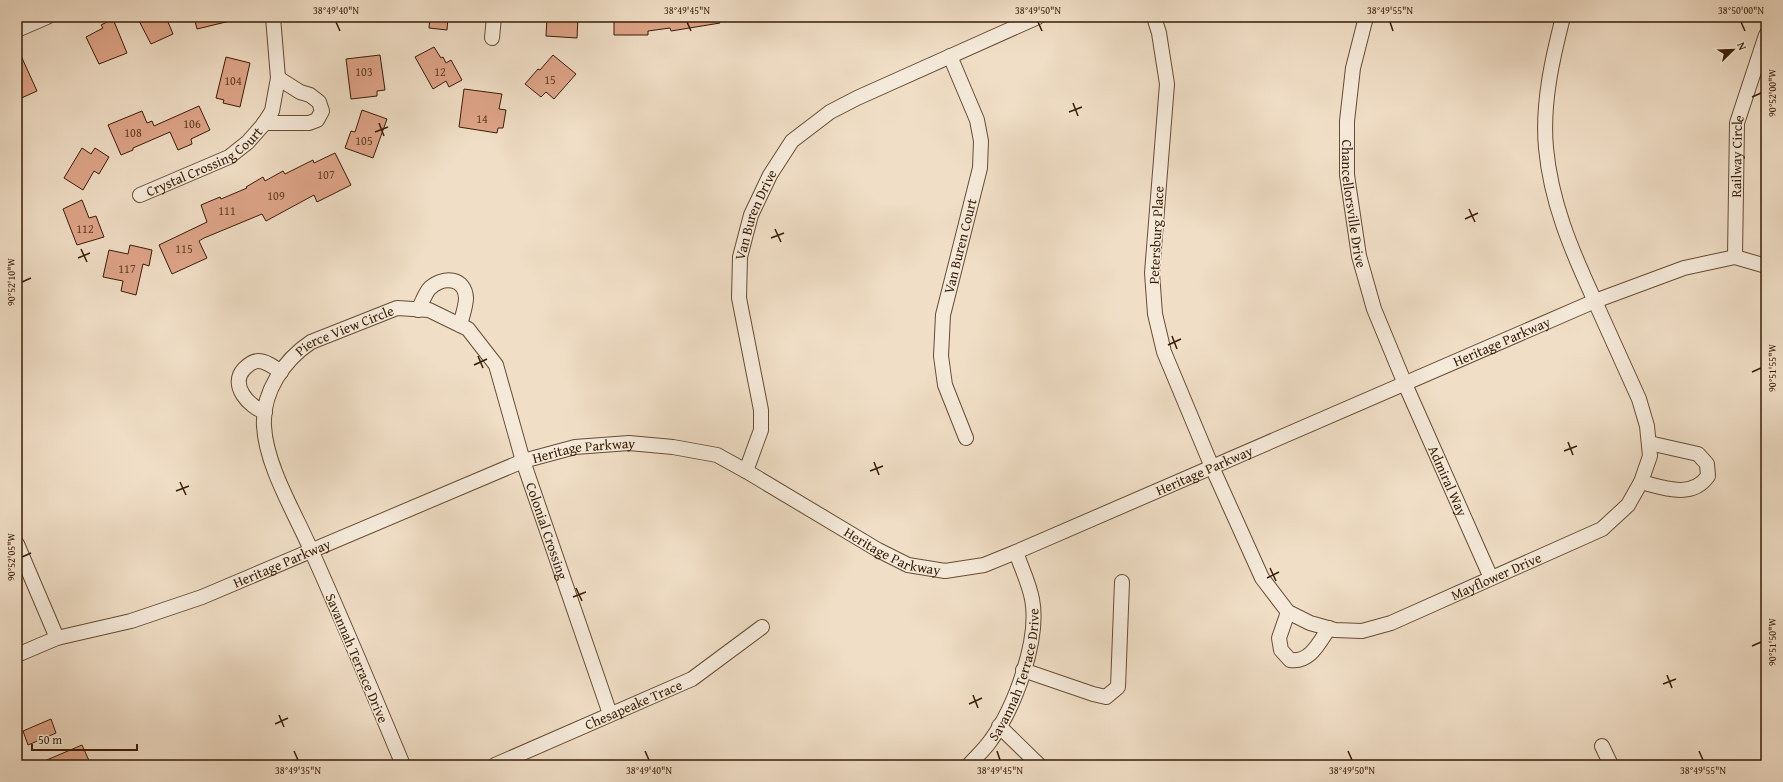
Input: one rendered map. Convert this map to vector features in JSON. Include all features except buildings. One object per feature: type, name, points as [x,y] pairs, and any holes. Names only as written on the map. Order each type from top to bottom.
[{"type":"street","points":[[17,30],[48,17]]},
{"type":"street","name":"Crystal Crossing Court","points":[[140,196],[229,157],[248,142],[264,123],[272,111],[278,78],[273,17]]},
{"type":"street","points":[[492,38],[494,17]]},
{"type":"street","points":[[950,56],[1038,17]]},
{"type":"street","name":"Petersburg Place","points":[[1154,17],[1159,33],[1167,84],[1152,273],[1155,314],[1164,352],[1212,467]]},
{"type":"street","name":"Chancellorsville Drive","points":[[1366,17],[1353,68],[1347,121],[1347,175],[1358,256],[1374,309],[1405,384]]},
{"type":"street","points":[[1563,17],[1553,56],[1546,100],[1546,147],[1552,193],[1568,243],[1595,301]]},
{"type":"street","name":"Railway Circle","points":[[1735,257],[1737,123],[1766,35]]},
{"type":"street","name":"Van Buren Court","points":[[950,56],[977,120],[981,141],[980,168],[943,315],[941,356],[945,385],[966,438]]},
{"type":"street","name":"Van Buren Drive","points":[[746,471],[760,430],[761,410],[740,298],[740,257],[751,215],[770,175],[792,141],[830,112],[857,98],[950,56]]},
{"type":"street","name":"Crystal Crossing Court","points":[[264,123],[308,123],[317,120],[322,111],[319,102],[310,95],[300,92],[278,78]]},
{"type":"street","name":"Heritage Parkway","points":[[17,655],[57,638],[130,621],[202,597],[523,461],[575,448],[629,443],[673,447],[717,455],[878,550],[908,565],[945,571],[984,565],[1595,301],[1684,268],[1735,257],[1766,266]]},
{"type":"street","points":[[418,310],[429,288],[442,280],[456,280],[463,286],[466,298],[460,325]]},
{"type":"street","name":"Mayflower Drive","points":[[1212,467],[1262,578],[1288,612],[1310,623],[1329,628],[1362,631],[1391,623],[1602,529],[1628,505],[1641,482],[1650,456],[1647,426],[1639,399],[1595,301]]},
{"type":"street","name":"Pierce View Circle","points":[[311,551],[270,460],[264,426],[265,412],[270,391],[281,372],[299,350],[311,342],[397,308],[429,310],[468,329],[496,365],[523,461]]},
{"type":"street","points":[[265,412],[250,404],[242,393],[238,382],[241,372],[248,365],[257,361],[268,364],[281,372]]},
{"type":"street","name":"Admiral Way","points":[[1405,384],[1491,578]]},
{"type":"street","points":[[1641,482],[1671,490],[1685,490],[1702,485],[1708,476],[1707,464],[1698,454],[1649,443]]},
{"type":"street","name":"Colonial Crossing","points":[[523,461],[610,714]]},
{"type":"street","points":[[17,544],[57,638]]},
{"type":"street","name":"Savannah Terrace Drive","points":[[311,551],[404,765]]},
{"type":"street","name":"Savannah Terrace Drive","points":[[969,765],[992,739],[1012,704],[1024,670],[1033,631],[1032,599],[1016,552]]},
{"type":"street","points":[[1024,670],[1100,696],[1106,697],[1118,687],[1122,582]]},
{"type":"street","points":[[1288,612],[1279,638],[1281,650],[1290,660],[1298,661],[1310,655],[1329,628]]},
{"type":"street","name":"Chesapeake Trace","points":[[495,765],[692,679],[762,627]]},
{"type":"street","points":[[1000,726],[1039,765]]},
{"type":"street","points":[[1602,746],[1611,765]]}]
